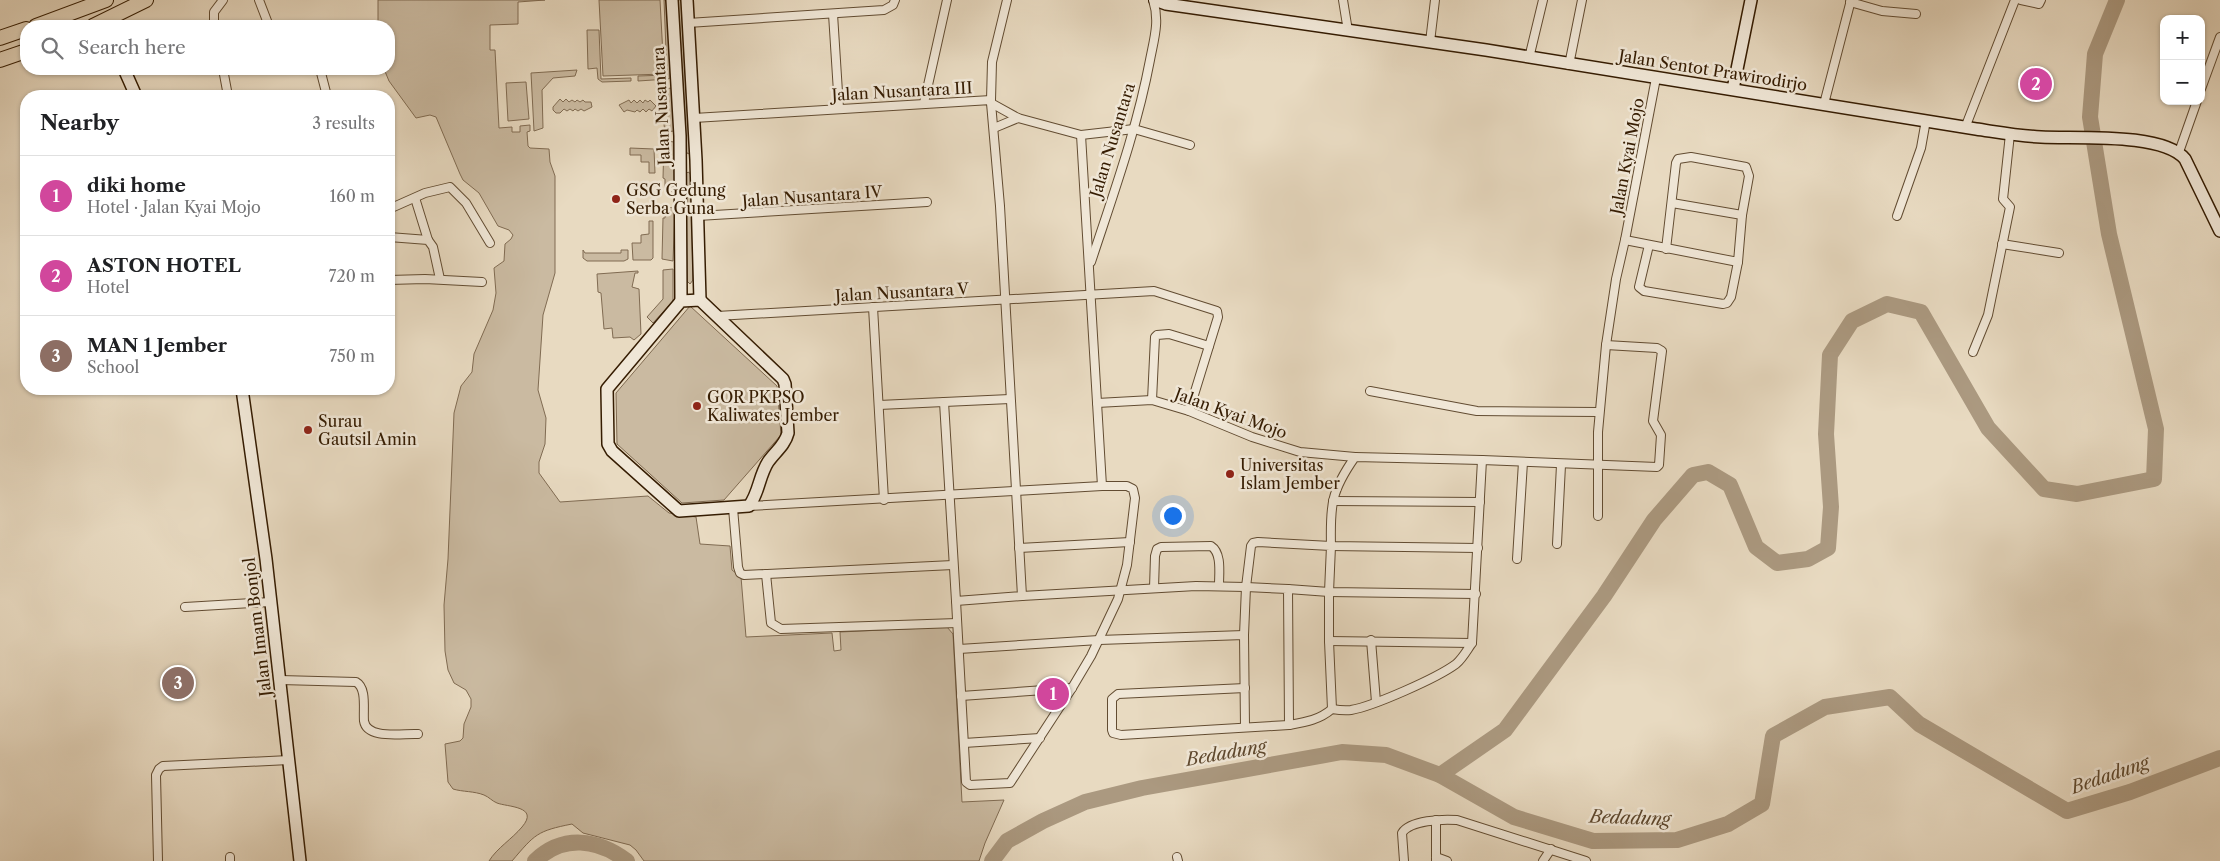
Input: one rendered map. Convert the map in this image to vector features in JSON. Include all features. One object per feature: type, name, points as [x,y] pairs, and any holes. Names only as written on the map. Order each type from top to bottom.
[{"type":"highway","points":[[110,20],[146,0]]},
{"type":"highway","points":[[52,20],[98,2]]},
{"type":"highway","points":[[0,38],[20,31]]},
{"type":"highway","points":[[0,60],[20,53]]},
{"type":"street","points":[[214,20],[214,12],[223,0]]},
{"type":"street","points":[[259,0],[267,20]]},
{"type":"street","name":"Jalan Nusantara","points":[[672,0],[681,161],[681,301]]},
{"type":"street","name":"Jalan Nusantara","points":[[687,0],[696,160],[700,300]]},
{"type":"street","points":[[688,23],[884,10],[893,5],[895,0]]},
{"type":"street","points":[[924,103],[947,0]]},
{"type":"street","points":[[1007,0],[992,62],[991,102],[1000,206],[1022,596]]},
{"type":"street","points":[[1344,0],[1348,31]]},
{"type":"street","points":[[1430,42],[1435,0]]},
{"type":"street","points":[[1529,58],[1543,0]]},
{"type":"street","points":[[1568,65],[1582,0]]},
{"type":"street","points":[[1733,89],[1751,0]]},
{"type":"street","points":[[1964,128],[2015,0]]},
{"type":"street","points":[[2021,0],[2040,4],[2041,0]]},
{"type":"street","points":[[1157,22],[1158,1]]},
{"type":"street","points":[[1157,22],[1158,1]]},
{"type":"street","name":"Jalan Sentot Prawirodirjo","points":[[1158,1],[1733,89],[1926,120],[1964,128],[2041,137],[2138,141],[2179,152]]},
{"type":"street","points":[[1824,104],[1850,1],[1882,11],[1916,14]]},
{"type":"street","points":[[98,2],[100,20]]},
{"type":"street","points":[[833,14],[839,108]]},
{"type":"street","name":"Jalan Nusantara","points":[[1090,266],[1134,130],[1144,91],[1157,22]]},
{"type":"street","points":[[2205,78],[2220,37]]},
{"type":"street","points":[[127,75],[133,90]]},
{"type":"street","points":[[223,75],[227,90]]},
{"type":"street","points":[[322,75],[325,90]]},
{"type":"street","name":"Jalan Kyai Mojo","points":[[1598,516],[1599,412],[1606,345],[1616,279],[1656,78]]},
{"type":"street","name":"Jalan Nusantara III","points":[[694,118],[924,103],[991,102],[1018,118],[1081,135],[1134,130],[1190,145]]},
{"type":"street","points":[[2196,105],[2179,152],[2185,159],[2220,231]]},
{"type":"street","points":[[994,128],[1018,118]]},
{"type":"street","points":[[1897,216],[1921,148],[1926,120]]},
{"type":"street","points":[[1973,352],[1988,315],[2010,207],[2003,199],[2010,134]]},
{"type":"street","points":[[1081,135],[1102,486]]},
{"type":"street","points":[[1649,245],[1639,287],[1644,291],[1723,304],[1728,303],[1732,297],[1738,262],[1742,215],[1749,176],[1748,170],[1744,166],[1687,157],[1678,160],[1676,163],[1666,249]]},
{"type":"street","points":[[681,161],[696,160]]},
{"type":"street","points":[[395,206],[441,188],[450,187],[466,203],[490,243]]},
{"type":"street","points":[[414,198],[428,240],[433,247],[440,279]]},
{"type":"street","name":"Jalan Nusantara IV","points":[[698,216],[927,202]]},
{"type":"street","points":[[1672,203],[1742,215]]},
{"type":"street","points":[[395,237],[428,240]]},
{"type":"street","points":[[1625,240],[1738,262]]},
{"type":"street","points":[[2002,244],[2059,253]]},
{"type":"street","points":[[395,280],[440,279],[482,282]]},
{"type":"street","name":"Jalan Nusantara V","points":[[716,316],[1154,291],[1217,311],[1218,317],[1189,411]]},
{"type":"street","points":[[749,506],[756,497],[766,467],[787,439],[785,384],[783,379],[700,300],[681,301],[607,389],[608,444],[612,451],[679,510],[733,508],[749,506],[884,500],[949,496],[1016,493],[1102,486],[1126,486],[1133,489],[1135,498],[1128,565],[1121,592],[1099,640],[1072,688],[1012,780],[1004,784],[967,784],[965,780],[958,623],[953,565],[949,496],[944,402]]},
{"type":"street","points":[[873,307],[884,500]]},
{"type":"street","points":[[1152,400],[1157,334],[1169,334],[1209,346]]},
{"type":"street","name":"Jalan Kyai Mojo","points":[[1097,403],[1152,400],[1189,411],[1252,437],[1300,452],[1355,457],[1657,467],[1660,463],[1661,435],[1653,421],[1662,351],[1657,348],[1606,345]]},
{"type":"street","points":[[1370,391],[1477,411],[1599,412]]},
{"type":"street","name":"Jalan Imam Bonjol","points":[[243,395],[290,760],[300,861]]},
{"type":"street","points":[[879,405],[1010,398]]},
{"type":"street","points":[[1332,709],[1328,641],[1333,501],[1338,481],[1355,457]]},
{"type":"street","points":[[1245,688],[1118,694],[1114,696],[1111,702],[1112,730],[1116,734],[1289,724],[1322,717],[1332,709],[1351,710],[1376,702],[1446,670],[1464,655],[1472,642],[1482,460]]},
{"type":"street","points":[[1518,559],[1523,462]]},
{"type":"street","points":[[1557,544],[1561,465]]},
{"type":"street","points":[[1333,501],[1480,502]]},
{"type":"street","points":[[733,508],[739,571],[744,575],[953,565]]},
{"type":"street","points":[[1019,548],[1130,542]]},
{"type":"street","points":[[1245,727],[1244,635],[1246,587],[1252,544],[1258,542],[1331,546],[1478,548]]},
{"type":"street","points":[[1154,588],[1156,553],[1161,547],[1211,546],[1218,554],[1219,585]]},
{"type":"street","points":[[766,574],[771,623],[781,629],[958,623]]},
{"type":"street","points":[[956,601],[1219,585],[1329,592],[1476,594]]},
{"type":"street","points":[[1288,588],[1289,724]]},
{"type":"street","points":[[185,607],[270,602]]},
{"type":"street","points":[[959,649],[1099,640],[1244,635]]},
{"type":"street","points":[[1371,640],[1376,702]]},
{"type":"street","points":[[1328,641],[1472,642]]},
{"type":"street","points":[[280,680],[356,682],[360,684],[362,690],[364,725],[380,733],[418,734]]},
{"type":"street","points":[[961,696],[1072,688]]},
{"type":"street","points":[[964,743],[1040,738]]},
{"type":"street","points":[[158,861],[156,775],[159,769],[163,766],[290,760]]},
{"type":"street","points":[[1436,820],[1436,859],[1447,861]]},
{"type":"street","points":[[1404,861],[1403,831],[1406,828],[1436,820],[1457,820],[1583,861]]},
{"type":"street","points":[[1543,861],[1550,849]]},
{"type":"shaded area","points":[[378,0],[545,0],[518,2],[518,24],[490,25],[490,50],[495,50],[499,128],[512,127],[512,132],[520,132],[520,126],[530,125],[530,131],[527,132],[528,146],[530,148],[549,149],[550,162],[555,176],[555,273],[543,315],[538,390],[546,418],[545,444],[539,462],[539,473],[560,502],[648,496],[669,513],[696,517],[700,544],[730,546],[732,570],[741,577],[746,637],[832,633],[834,651],[841,650],[840,632],[947,627],[953,634],[962,802],[1004,800],[979,861],[644,861],[630,845],[583,833],[572,824],[551,829],[538,835],[512,861],[489,861],[522,827],[527,820],[527,815],[525,811],[497,803],[484,795],[453,789],[448,782],[445,744],[460,741],[463,738],[464,724],[471,707],[471,699],[466,690],[454,683],[448,670],[445,651],[444,605],[448,559],[454,413],[461,386],[472,372],[474,354],[493,310],[496,293],[494,268],[504,261],[505,244],[513,235],[509,230],[498,226],[479,193],[463,180],[436,117],[430,115],[416,118],[389,81],[386,75],[395,75],[395,20],[378,20]]},
{"type":"shaded area","points":[[599,0],[660,0],[664,74],[603,76]]},
{"type":"shaded area","points":[[664,0],[667,0],[670,78],[638,81],[638,76],[667,75]]},
{"type":"shaded area","points":[[677,0],[682,0],[691,152],[688,154],[686,151]]},
{"type":"shaded area","points":[[587,30],[599,30],[601,79],[631,78],[631,81],[602,82],[598,79],[597,68],[588,69]]},
{"type":"shaded area","points":[[577,70],[575,76],[553,78],[542,90],[543,128],[534,131],[531,73]]},
{"type":"shaded area","points":[[526,82],[529,119],[508,121],[506,83]]},
{"type":"shaded area","points":[[672,88],[674,131],[665,132],[663,117],[660,113],[663,110],[662,89]]},
{"type":"shaded area","points":[[560,99],[563,102],[566,99],[569,102],[577,100],[580,102],[583,100],[591,102],[592,107],[584,111],[575,109],[573,111],[570,109],[567,111],[564,109],[560,113],[556,113],[553,107]]},
{"type":"shaded area","points":[[629,100],[631,103],[634,100],[637,103],[640,100],[643,103],[645,100],[648,102],[650,100],[656,106],[652,111],[649,109],[646,112],[643,109],[640,112],[637,110],[635,112],[627,110],[624,112],[619,105]]},
{"type":"shaded area","points":[[664,141],[675,142],[675,192],[665,191],[665,179],[663,178]]},
{"type":"shaded area","points":[[630,148],[654,149],[655,173],[649,173],[649,162],[641,162],[641,155],[630,155]]},
{"type":"shaded area","points":[[688,172],[691,174],[693,280],[690,284],[687,281],[686,174]]},
{"type":"shaded area","points":[[665,207],[675,208],[673,261],[662,259]]},
{"type":"shaded area","points":[[649,221],[653,221],[653,258],[651,260],[633,260],[632,243],[641,243],[641,235],[649,234]]},
{"type":"shaded area","points":[[583,250],[585,253],[621,253],[621,250],[628,250],[628,259],[624,261],[587,261],[583,258]]},
{"type":"shaded area","points":[[673,269],[673,301],[653,323],[647,317],[663,299],[663,270]]},
{"type":"shaded area","points":[[638,271],[638,273],[635,273],[632,287],[639,289],[641,334],[634,340],[630,337],[613,338],[612,328],[604,329],[601,293],[598,292],[597,274]]},
{"type":"shaded area","name":"GOR PKPSO Kaliwates Jember","points":[[690,306],[777,386],[781,435],[724,500],[682,503],[617,444],[616,393]]},
{"type":"waterway","points":[[1440,775],[1505,730],[1604,596],[1654,520],[1693,475],[1708,472],[1730,485],[1756,547],[1777,563],[1808,559],[1828,548],[1831,507],[1826,434],[1830,355],[1852,321],[1887,304],[1921,312],[1988,428],[2044,489],[2077,494],[2154,479],[2156,429],[2109,234],[2090,117],[2095,54],[2117,0]]},
{"type":"waterway","name":"Bedadung","points":[[992,861],[1007,841],[1043,821],[1085,802],[1142,788],[1342,752],[1386,755],[1440,775],[1514,817],[1593,841],[1677,840],[1728,824],[1762,804],[1773,736],[1825,707],[1890,697],[1919,724],[2067,811],[2130,792],[2220,758]]},
{"type":"waterway","name":"Bedadung","points":[[535,861],[546,852],[569,843],[593,844],[627,861]]},
{"type":"place","name":"ASTON HOTEL","points":[[2036,84]]},
{"type":"place","name":"GSG Gedung Serba Guna","points":[[616,199]]},
{"type":"place","name":"GOR PKPSO Kaliwates Jember","points":[[697,406]]},
{"type":"place","name":"Surau Gautsil Amin","points":[[308,430]]},
{"type":"place","name":"Universitas Islam Jember","points":[[1230,474]]},
{"type":"place","name":"MAN 1 Jember","points":[[178,683]]},
{"type":"place","name":"diki home","points":[[1053,694]]}]
